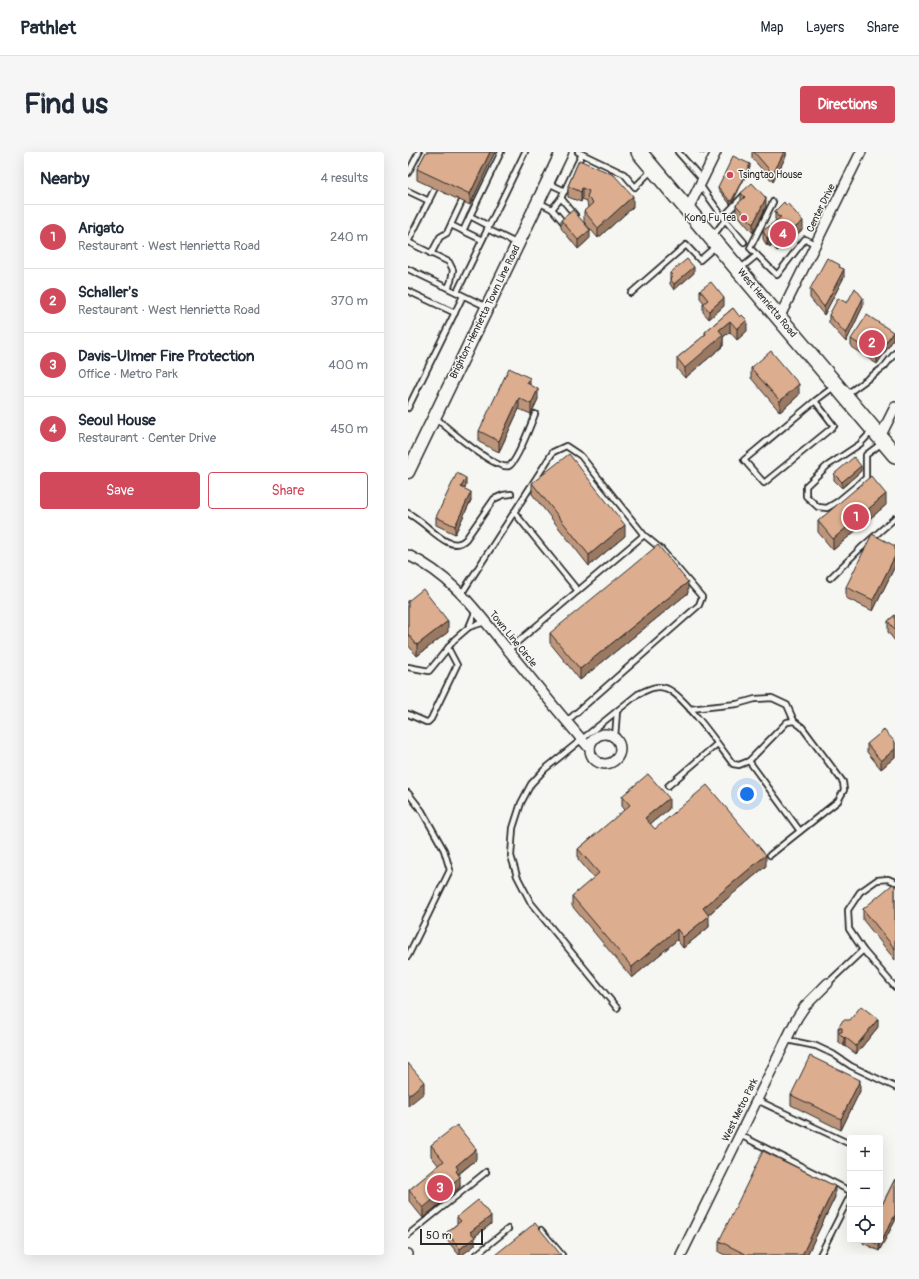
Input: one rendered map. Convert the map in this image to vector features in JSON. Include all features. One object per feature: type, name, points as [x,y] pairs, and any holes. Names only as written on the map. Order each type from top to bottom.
[{"type":"main road","name":"West Henrietta Road","points":[[639,152],[895,455]]},
{"type":"street","name":"Brighton-Henrietta Town Line Road","points":[[408,472],[562,152]]},
{"type":"street","points":[[688,209],[716,152]]},
{"type":"street","name":"Center Drive","points":[[779,318],[861,152]]},
{"type":"street","points":[[879,436],[895,408]]},
{"type":"street","name":"Town Line Circle","points":[[408,555],[436,571],[462,593],[590,749],[590,754],[596,762],[606,765],[612,764],[619,756],[620,751],[618,742],[615,738]]},
{"type":"street","points":[[590,749],[593,740],[601,734],[611,735],[615,738]]},
{"type":"street","name":"West Metro Park","points":[[685,1254],[740,1135],[797,1018],[805,1006],[828,982]]},
{"type":"lane","points":[[408,180],[408,173],[419,152]]},
{"type":"lane","points":[[463,231],[501,152]]},
{"type":"lane","points":[[457,292],[525,152]]},
{"type":"lane","points":[[678,152],[701,182],[725,220],[744,242]]},
{"type":"lane","points":[[552,209],[565,191],[580,153],[624,174],[635,187],[654,169]]},
{"type":"lane","points":[[547,183],[565,191]]},
{"type":"lane","points":[[408,188],[408,192],[428,201]]},
{"type":"lane","points":[[435,188],[408,242],[449,262],[453,270],[448,288]]},
{"type":"lane","points":[[631,293],[686,245],[700,260],[715,241],[725,220],[726,214],[746,192]]},
{"type":"lane","points":[[561,198],[576,216]]},
{"type":"lane","points":[[431,254],[440,237],[447,233],[462,201]]},
{"type":"lane","points":[[538,202],[552,209],[563,222]]},
{"type":"lane","points":[[773,202],[750,248],[777,275],[805,239],[815,244]]},
{"type":"lane","points":[[470,216],[488,228],[518,244]]},
{"type":"lane","points":[[451,225],[482,240]]},
{"type":"lane","points":[[739,270],[757,255]]},
{"type":"lane","points":[[408,269],[487,307]]},
{"type":"lane","points":[[408,291],[455,313]]},
{"type":"lane","points":[[408,408],[463,296]]},
{"type":"lane","points":[[815,401],[834,426],[764,483],[744,460],[815,401],[884,368],[895,353]]},
{"type":"lane","points":[[434,417],[482,456],[506,466],[510,465],[517,455],[535,414]]},
{"type":"lane","points":[[879,436],[866,455],[866,478],[837,502],[827,508],[818,507],[806,496],[806,486],[827,466],[860,444],[879,436]]},
{"type":"lane","points":[[462,593],[553,452],[566,446],[581,456],[644,535],[661,549],[702,597],[699,605],[567,721]]},
{"type":"lane","points":[[408,513],[436,535],[455,544],[459,544],[466,539],[494,499],[503,495],[511,494]]},
{"type":"lane","points":[[514,512],[578,591]]},
{"type":"lane","points":[[830,578],[895,518]]},
{"type":"lane","points":[[508,650],[644,535]]},
{"type":"lane","points":[[469,627],[476,610]]},
{"type":"lane","points":[[408,667],[429,671],[454,640],[469,627],[486,622]]},
{"type":"lane","points":[[408,714],[426,722],[428,722],[433,716],[457,666],[448,648]]},
{"type":"lane","points":[[617,1008],[531,903],[516,876],[511,856],[513,828],[521,803],[532,784],[545,769],[581,739],[638,694],[652,687],[664,688],[673,692],[690,709],[733,764],[739,765],[749,761],[787,722],[794,721]]},
{"type":"lane","points":[[690,709],[737,704],[755,699],[772,698],[787,705],[794,721],[802,727],[843,782],[844,790],[838,801],[770,855]]},
{"type":"lane","points":[[615,738],[617,711]]},
{"type":"lane","points":[[668,786],[717,744]]},
{"type":"lane","points":[[749,761],[800,831]]},
{"type":"lane","points":[[408,793],[422,811],[444,850],[450,870],[408,956]]},
{"type":"lane","points":[[895,882],[888,879],[877,880],[860,892],[848,910],[849,929],[863,950],[895,987]]},
{"type":"lane","points":[[828,982],[863,950]]},
{"type":"lane","points":[[787,1040],[816,1046],[833,1054],[851,1066],[895,1087]]},
{"type":"lane","points":[[757,1100],[847,1143]]},
{"type":"lane","points":[[740,1135],[847,1189]]},
{"type":"lane","points":[[408,1235],[486,1172]]},
{"type":"lane","points":[[820,1255],[847,1202]]},
{"type":"lane","points":[[538,1227],[562,1255]]},
{"type":"lane","points":[[476,1255],[508,1229]]},
{"type":"building","points":[[426,152],[490,152],[470,194],[417,169]]},
{"type":"building","points":[[754,152],[784,152],[773,174]]},
{"type":"building","points":[[733,156],[750,164],[732,200],[730,201],[718,187]]},
{"type":"building","points":[[579,160],[614,175],[633,196],[598,228],[584,211],[593,203],[587,197],[589,191],[582,188],[581,192],[568,186]]},
{"type":"building","points":[[752,183],[766,198],[753,224],[736,205],[745,197],[741,193]]},
{"type":"building","points":[[784,202],[786,205],[788,204],[803,221],[777,243],[772,237],[770,239],[768,237],[767,238],[763,231],[781,217],[778,217],[775,211]]},
{"type":"building","points":[[573,210],[590,230],[578,240],[561,220]]},
{"type":"building","points":[[827,258],[844,269],[824,307],[810,289]]},
{"type":"building","points":[[687,259],[694,267],[674,284],[670,279],[673,276],[670,273]]},
{"type":"building","points":[[711,282],[724,298],[709,311],[703,304],[708,300],[700,290]]},
{"type":"building","points":[[855,288],[863,298],[846,334],[829,315],[838,298],[847,303]]},
{"type":"building","points":[[733,308],[740,317],[742,315],[747,320],[737,329],[730,321],[719,330],[723,335],[685,368],[677,358],[706,334],[705,332]]},
{"type":"building","points":[[867,315],[893,332],[877,356],[851,339]]},
{"type":"building","points":[[771,351],[799,384],[780,401],[751,368]]},
{"type":"building","points":[[509,368],[530,378],[527,383],[538,389],[531,404],[519,398],[499,441],[479,431]]},
{"type":"building","points":[[569,454],[625,525],[589,555],[532,483]]},
{"type":"building","points":[[854,457],[861,466],[842,482],[834,474]]},
{"type":"building","points":[[457,473],[466,478],[461,487],[471,492],[455,526],[436,517]]},
{"type":"building","points":[[871,476],[886,494],[833,539],[818,521]]},
{"type":"building","points":[[872,534],[895,546],[895,556],[873,600],[846,587]]},
{"type":"building","points":[[658,545],[688,582],[580,669],[550,633]]},
{"type":"building","points":[[423,589],[448,621],[417,645],[408,634],[408,601]]},
{"type":"building","points":[[895,615],[895,630],[888,621]]},
{"type":"building","points":[[884,730],[895,742],[895,749],[881,761],[867,744]]},
{"type":"building","points":[[648,774],[669,798],[645,818],[655,829],[707,785],[766,855],[703,908],[709,916],[683,937],[677,929],[632,967],[572,896],[599,873],[578,849],[630,805],[622,796]]},
{"type":"building","points":[[893,884],[895,886],[895,949],[863,909]]},
{"type":"building","points":[[861,1006],[878,1019],[856,1046],[838,1032],[842,1032],[842,1028],[838,1028],[843,1020],[850,1020]]},
{"type":"building","points":[[810,1056],[860,1080],[841,1119],[791,1095]]},
{"type":"building","points":[[408,1063],[424,1082],[408,1096]]},
{"type":"building","points":[[457,1125],[476,1149],[456,1166],[458,1169],[456,1171],[460,1177],[423,1208],[409,1190],[444,1161],[431,1145]]},
{"type":"building","points":[[763,1151],[835,1186],[802,1255],[747,1255],[719,1241]]},
{"type":"building","points":[[895,1179],[895,1215],[883,1238],[883,1207],[883,1203]]},
{"type":"building","points":[[478,1200],[491,1216],[470,1232],[475,1237],[460,1249],[447,1232],[461,1221],[457,1217]]},
{"type":"building","points":[[535,1223],[561,1255],[495,1255]]},
{"type":"place","name":"Tsingtao House","points":[[730,175]]},
{"type":"place","name":"Kong Fu Tea","points":[[744,218]]},
{"type":"place","name":"Seoul House","points":[[783,234]]},
{"type":"place","name":"Schaller's","points":[[872,343]]},
{"type":"place","name":"Arigato","points":[[856,517]]},
{"type":"place","name":"Davis-Ulmer Fire Protection","points":[[440,1188]]}]
